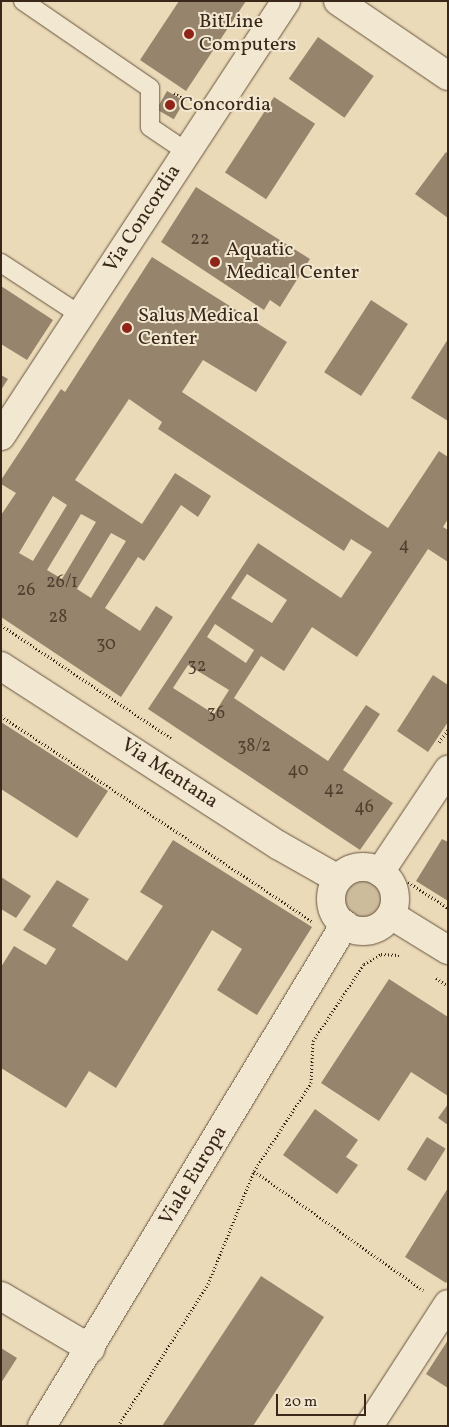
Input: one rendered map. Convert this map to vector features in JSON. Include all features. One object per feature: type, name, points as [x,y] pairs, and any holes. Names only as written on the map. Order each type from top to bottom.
[{"type":"street","name":"Via Concordia","points":[[1,436],[286,1]]},
{"type":"street","points":[[338,1],[448,76]]},
{"type":"street","name":"Via Mentana","points":[[1,666],[278,845],[338,879]]},
{"type":"street","points":[[380,872],[448,770]]},
{"type":"street","points":[[362,867],[380,872],[393,887],[395,896],[391,915],[385,922],[370,930],[361,931],[333,926],[333,888],[338,879],[345,873],[362,867]]},
{"type":"street","points":[[391,915],[448,950]]},
{"type":"street","name":"Viale Europa","points":[[42,1426],[91,1349],[333,926]]},
{"type":"street","points":[[1,1296],[91,1349]]},
{"type":"street","points":[[369,1426],[447,1305]]},
{"type":"lane","points":[[23,1],[150,88],[150,127],[187,152]]},
{"type":"lane","points":[[1,263],[80,314]]},
{"type":"path","points":[[1,625],[176,741]]},
{"type":"path","points":[[1,716],[333,926]]},
{"type":"path","points":[[407,881],[448,908]]},
{"type":"path","points":[[118,1426],[208,1284],[254,1171],[311,1084],[313,1041],[364,964],[381,954],[404,956]]},
{"type":"path","points":[[433,976],[448,986]]},
{"type":"path","points":[[254,1171],[447,1305]]},
{"type":"shaded area","points":[[367,878],[374,881],[380,887],[383,898],[382,906],[374,915],[367,918],[359,918],[352,915],[344,906],[343,894],[346,887],[355,879]]},
{"type":"building","points":[[179,1],[246,1],[186,91],[140,60]]},
{"type":"building","points":[[318,37],[374,76],[344,118],[289,79]]},
{"type":"building","name":"Concordia","points":[[167,91],[184,101],[174,119],[156,109]]},
{"type":"building","points":[[274,97],[315,124],[266,199],[225,172]]},
{"type":"building","points":[[446,152],[448,154],[448,218],[415,194]]},
{"type":"building","points":[[196,187],[310,259],[280,307],[270,300],[264,310],[161,242]]},
{"type":"building","points":[[152,257],[287,342],[256,392],[203,360],[182,392],[388,528],[439,451],[448,457],[448,519],[443,527],[448,530],[448,562],[428,549],[357,657],[312,627],[284,671],[261,656],[234,698],[328,761],[366,705],[380,714],[343,770],[393,803],[360,850],[148,709],[258,543],[341,598],[372,552],[351,539],[344,551],[158,429],[162,422],[129,399],[75,480],[142,524],[175,473],[211,496],[198,517],[181,505],[144,561],[138,557],[105,608],[140,631],[156,606],[173,617],[121,697],[1,617],[1,515],[16,493],[1,484],[1,480],[61,389],[65,392]],"holes":[[[53,496],[67,505],[33,561],[19,553]],[[81,514],[96,522],[62,579],[47,570]],[[111,533],[126,541],[91,598],[77,589]],[[247,574],[287,600],[272,623],[231,598]],[[215,624],[254,650],[246,663],[207,637]],[[188,665],[229,690],[214,714],[173,688]]]},
{"type":"building","points":[[1,286],[53,320],[27,360],[1,344]]},
{"type":"building","points":[[371,300],[408,324],[361,396],[324,372]]},
{"type":"building","points":[[448,339],[448,421],[411,398]]},
{"type":"building","points":[[1,375],[8,379],[1,390]]},
{"type":"building","points":[[433,675],[448,685],[448,722],[428,752],[397,731]]},
{"type":"building","points":[[1,722],[108,791],[77,838],[1,789]]},
{"type":"building","points":[[442,839],[448,842],[448,901],[416,881]]},
{"type":"building","points":[[173,840],[312,927],[257,1015],[217,990],[242,949],[212,930],[116,1088],[89,1071],[66,1108],[1,1068],[1,967],[14,946],[46,965],[56,949],[23,930],[57,880],[89,899],[72,926],[127,961],[163,906],[140,892]]},
{"type":"building","points":[[1,877],[31,896],[16,918],[1,909]]},
{"type":"building","points":[[389,979],[448,1017],[448,1096],[411,1072],[379,1121],[321,1083]]},
{"type":"building","points":[[448,1104],[448,1125],[438,1118]]},
{"type":"building","points":[[315,1109],[358,1140],[346,1157],[358,1165],[337,1194],[283,1155]]},
{"type":"building","points":[[427,1137],[446,1149],[426,1181],[407,1169]]},
{"type":"building","points":[[448,1188],[448,1280],[446,1283],[405,1257]]},
{"type":"building","points":[[261,1276],[324,1317],[253,1426],[162,1426]]},
{"type":"building","points":[[448,1340],[448,1388],[426,1374]]},
{"type":"building","points":[[1,1348],[17,1358],[1,1383]]},
{"type":"place","name":"BitLine Computers","points":[[189,34]]},
{"type":"place","name":"Concordia","points":[[170,105]]},
{"type":"place","name":"Aquatic Medical Center","points":[[215,262]]},
{"type":"place","name":"Salus Medical Center","points":[[127,328]]}]
